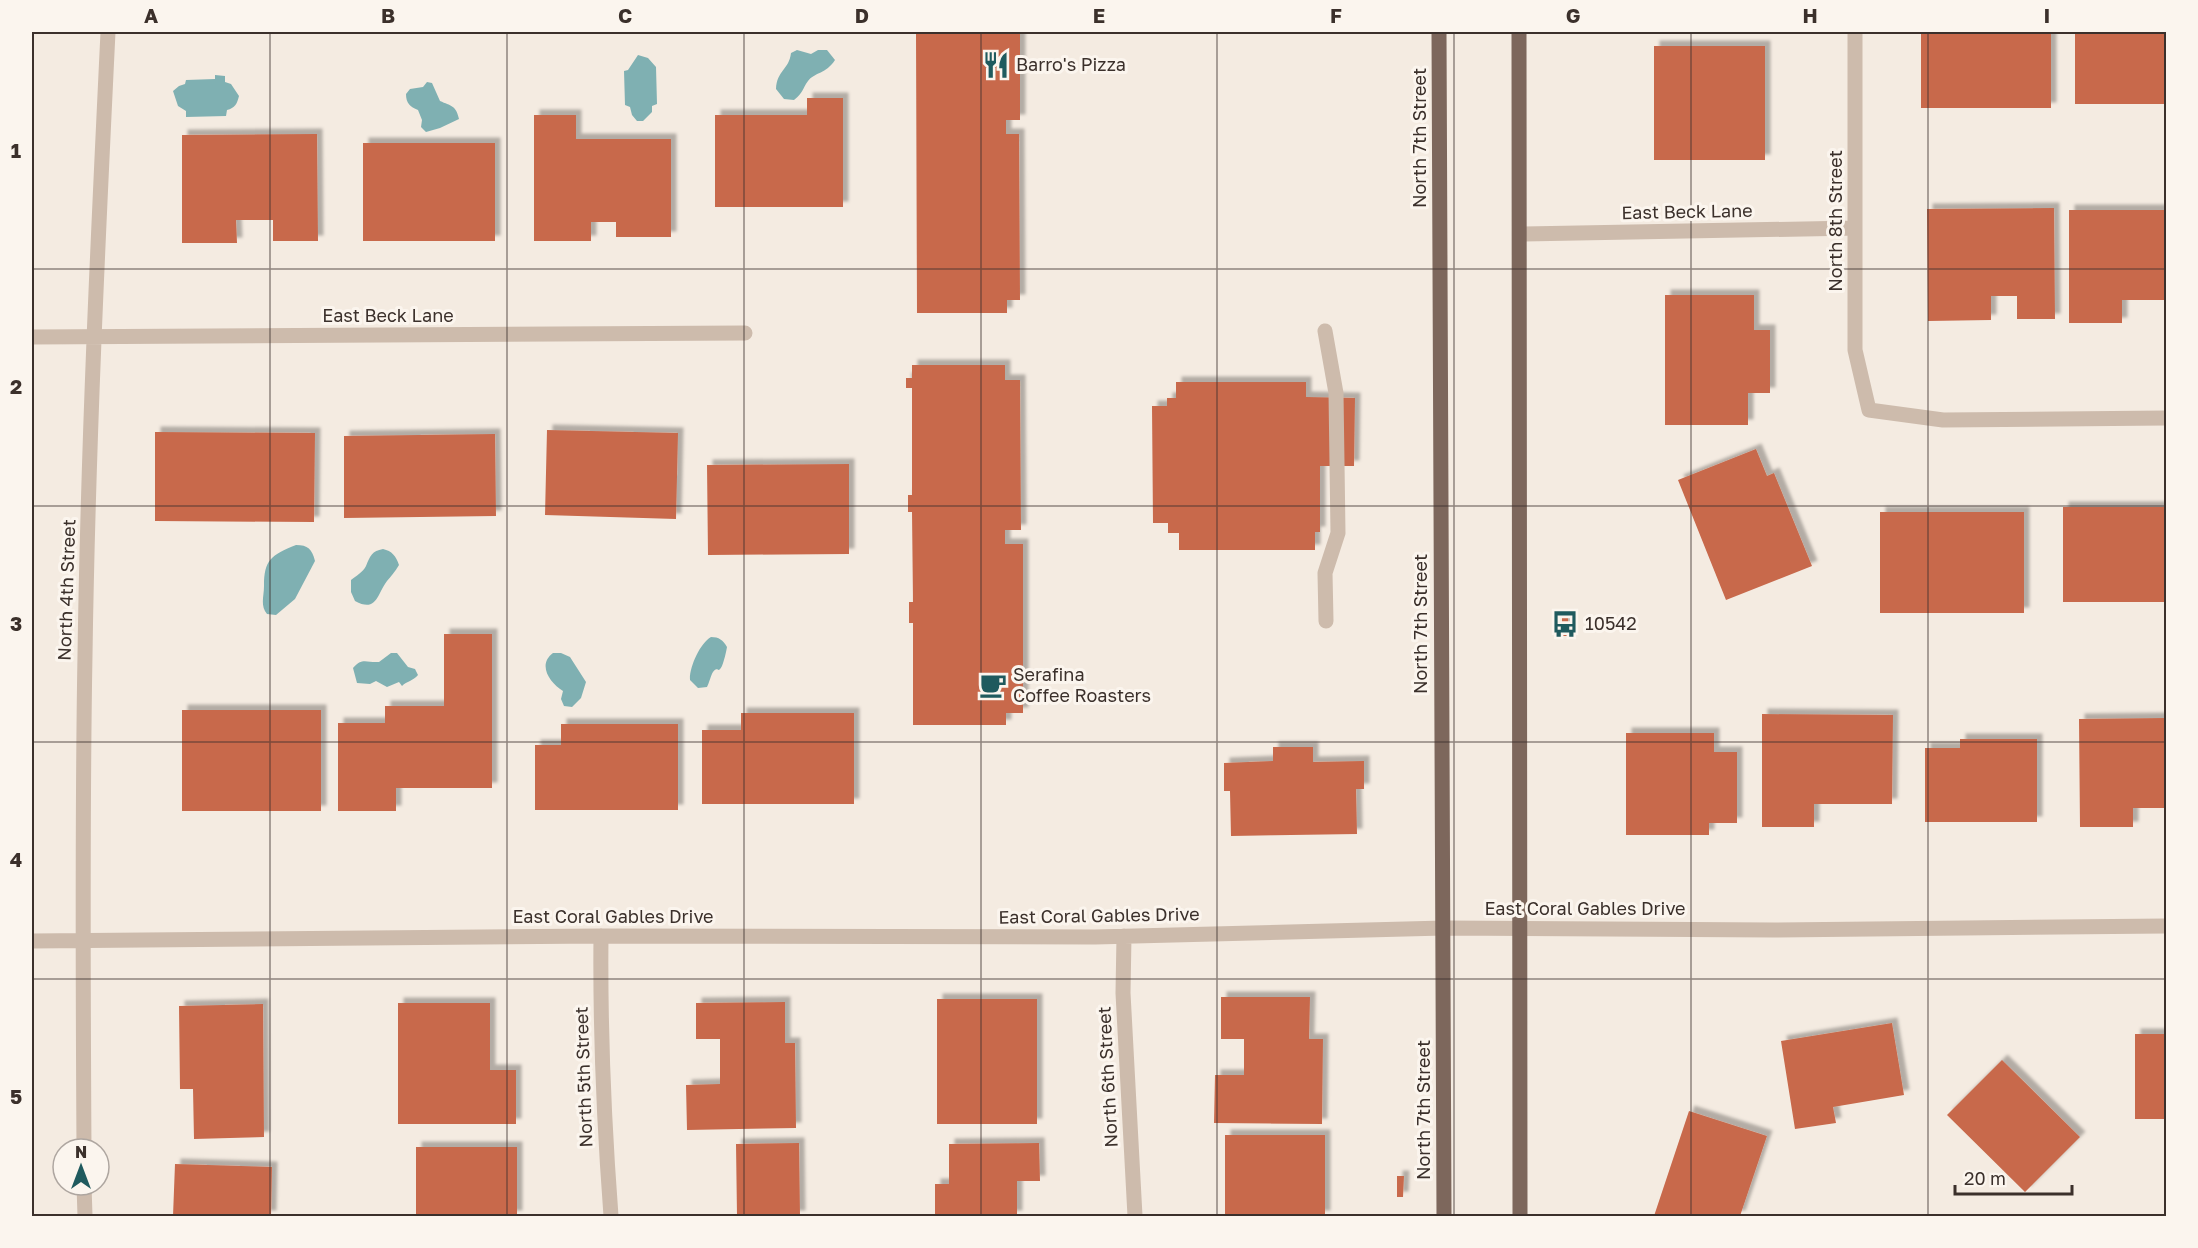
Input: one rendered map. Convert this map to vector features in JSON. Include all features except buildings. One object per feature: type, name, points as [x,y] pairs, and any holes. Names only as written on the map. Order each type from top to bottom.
[{"type":"main road","name":"North 7th Street","points":[[1439,32],[1444,1216]]},
{"type":"main road","points":[[1519,32],[1520,1216]]},
{"type":"street","name":"North 4th Street","points":[[84,1137],[82,941],[85,653],[94,338],[108,32]]},
{"type":"street","name":"North 8th Street","points":[[1855,32],[1855,350],[1869,410],[1943,420],[2166,418]]},
{"type":"street","name":"East Beck Lane","points":[[1520,234],[1855,228]]},
{"type":"street","points":[[1325,331],[1336,393],[1338,533],[1325,573],[1326,621]]},
{"type":"street","name":"East Beck Lane","points":[[32,338],[745,333]]},
{"type":"street","name":"East Coral Gables Drive","points":[[32,941],[601,936],[1124,936],[1444,928],[1774,930],[2166,926]]},
{"type":"street","name":"North 5th Street","points":[[601,936],[603,1110],[611,1216]]},
{"type":"street","name":"North 6th Street","points":[[1124,936],[1123,993],[1135,1216]]},
{"type":"street","points":[[84,1197],[85,1216]]},
{"type":"water","points":[[797,50],[811,54],[818,50],[827,50],[835,60],[828,68],[811,78],[794,100],[784,99],[776,89],[777,83],[791,53]]},
{"type":"water","points":[[638,55],[648,58],[656,67],[657,104],[652,106],[652,112],[643,121],[637,121],[630,107],[625,105],[624,71],[628,70]]},
{"type":"water","points":[[215,75],[225,76],[225,82],[231,84],[239,96],[235,105],[227,110],[226,116],[186,117],[186,111],[178,106],[173,91],[185,84],[186,80],[215,79]]},
{"type":"water","points":[[427,82],[432,83],[440,101],[455,108],[459,119],[426,132],[421,127],[422,120],[418,110],[409,104],[406,94],[410,89],[423,87]]},
{"type":"water","points":[[296,545],[309,548],[315,561],[295,599],[276,615],[267,614],[263,601],[265,570],[275,556]]},
{"type":"water","points":[[383,549],[393,554],[399,565],[376,600],[368,605],[355,601],[351,592],[351,580],[363,570],[372,554]]},
{"type":"water","points":[[711,637],[719,638],[727,647],[725,657],[720,669],[713,672],[707,687],[698,688],[690,680],[691,669],[699,650]]},
{"type":"water","points":[[391,653],[397,653],[408,667],[415,669],[418,675],[402,686],[399,682],[387,687],[376,681],[370,684],[357,683],[353,668],[356,665],[362,662],[379,662]]},
{"type":"water","points":[[553,653],[561,653],[570,657],[586,682],[581,698],[572,707],[564,706],[561,699],[563,691],[547,674],[546,663]]},
{"type":"place","name":"Barro's Pizza","points":[[996,65]]},
{"type":"place","name":"10542","points":[[1565,624]]},
{"type":"place","name":"Serafina Coffee Roasters","points":[[993,685]]}]
